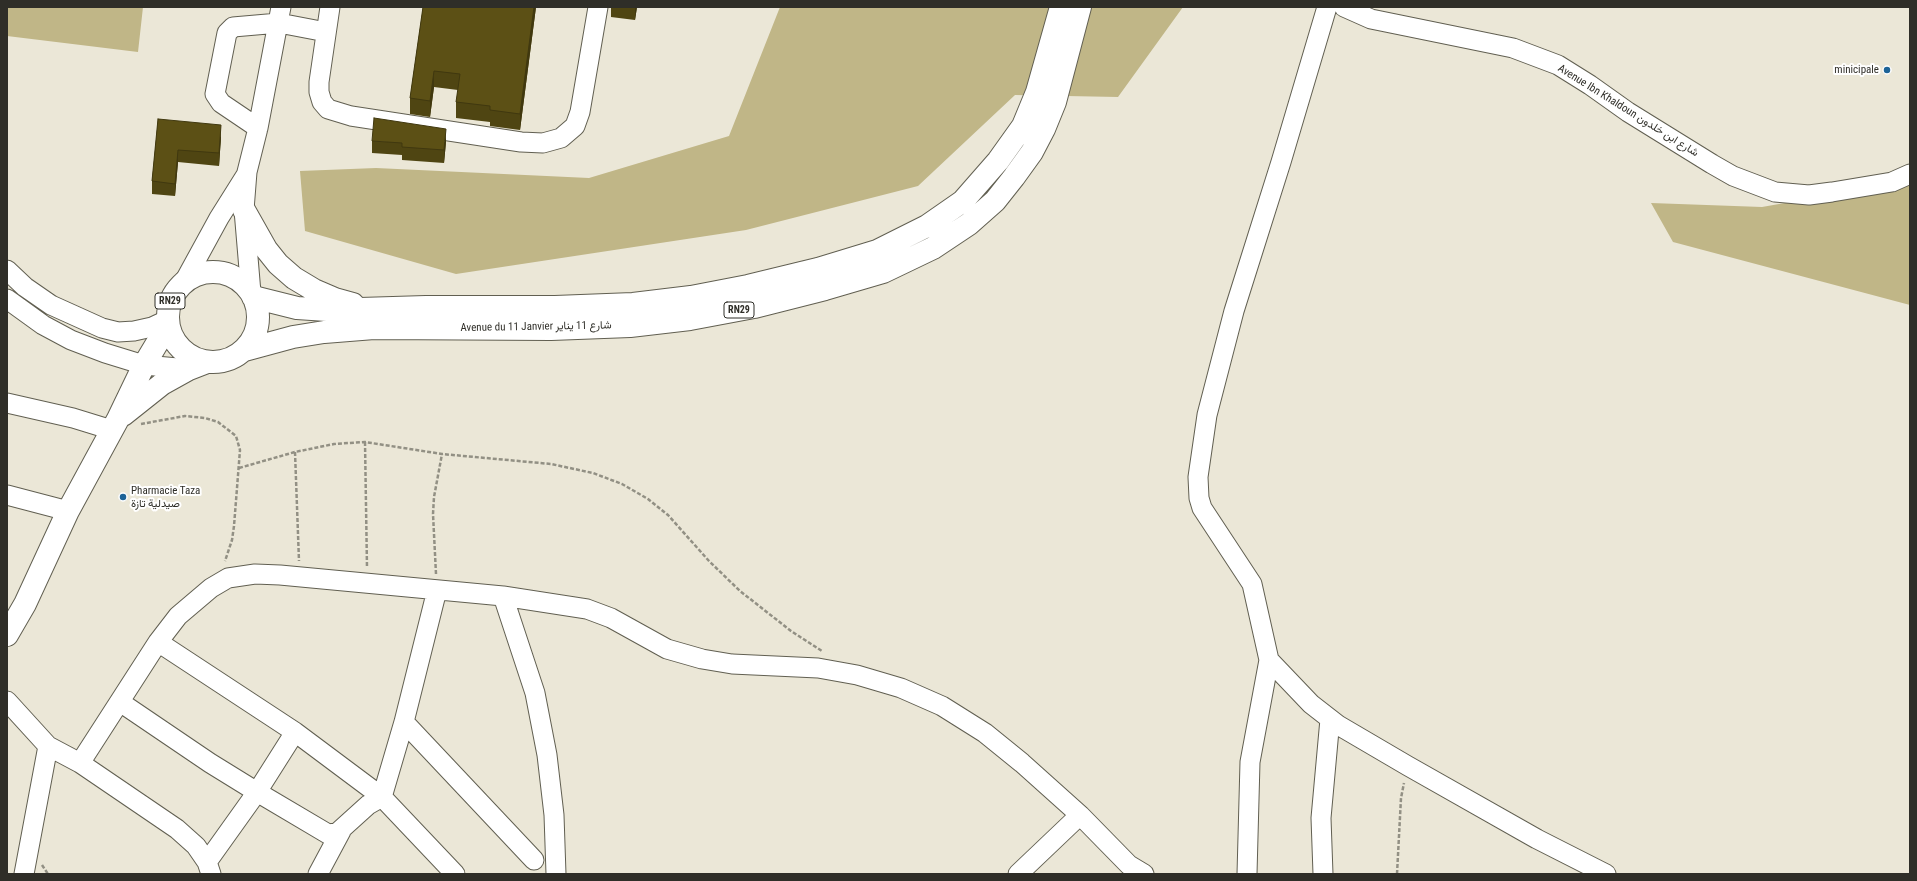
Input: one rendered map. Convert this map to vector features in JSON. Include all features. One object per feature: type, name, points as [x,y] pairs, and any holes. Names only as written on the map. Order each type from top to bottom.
[{"type":"main road","name":"Avenue du 11 Janvier شارع 11 يناير","points":[[252,295],[297,308],[327,310],[555,307],[633,304],[691,297],[748,286],[818,269],[877,251],[927,226],[963,201],[998,162],[1023,126],[1037,92],[1060,7]]},
{"type":"main road","name":"Avenue du 11 Janvier شارع 11 يناير","points":[[244,350],[308,335],[367,329],[551,329],[630,326],[690,319],[754,307],[825,289],[883,272],[933,248],[969,224],[995,201],[1014,177],[1032,152],[1052,109],[1080,7]]},
{"type":"main road","points":[[244,210],[266,250],[278,264],[294,278],[314,290],[335,299],[374,309]]},
{"type":"main road","name":"RN29","points":[[115,424],[162,384],[198,366],[234,358],[251,343],[258,325],[257,306],[252,295],[243,283],[232,276],[207,272],[184,282],[173,295],[170,303],[168,323],[172,339],[181,350],[193,358],[198,366]]},
{"type":"main road","name":"RN29","points":[[7,635],[17,620],[68,511],[115,424],[144,365],[168,323]]},
{"type":"main road","points":[[7,604],[31,588]]},
{"type":"street","points":[[330,7],[319,82],[319,92],[322,102],[328,109],[352,116],[521,142],[543,143],[561,138],[575,126],[580,112],[598,7]]},
{"type":"street","points":[[1247,874],[1250,762],[1269,660],[1252,584],[1202,508],[1199,498],[1198,478],[1207,415],[1234,310],[1282,162],[1327,7]]},
{"type":"street","name":"Avenue Ibn Khaldoun شارع ابن خلدون","points":[[1344,7],[1371,19],[1513,48],[1558,65],[1590,85],[1628,112],[1717,167],[1757,186],[1775,192],[1809,195],[1832,192],[1892,182],[1910,174]]},
{"type":"street","points":[[258,128],[221,103],[215,94],[224,42],[227,33],[233,27],[280,15],[326,32]]},
{"type":"street","points":[[252,295],[244,210],[248,172],[280,15]]},
{"type":"street","points":[[184,282],[219,218],[248,172]]},
{"type":"street","points":[[7,270],[25,287],[52,305],[102,328],[118,332],[134,331],[168,323]]},
{"type":"street","points":[[7,299],[43,325],[71,340],[105,353],[144,365],[198,366]]},
{"type":"street","points":[[7,403],[72,418],[115,424]]},
{"type":"street","points":[[7,495],[68,511]]},
{"type":"street","points":[[80,763],[158,642],[178,616],[211,588],[228,578],[255,574],[503,596],[587,609],[611,618],[667,649],[702,659],[732,664],[818,668],[857,675],[901,688],[942,706],[985,733],[1022,763],[1080,815],[1129,865],[1144,874]]},
{"type":"street","points":[[318,874],[341,831],[360,811],[382,797],[404,722],[437,590]]},
{"type":"street","points":[[503,596],[535,693],[547,754],[554,815],[556,874]]},
{"type":"street","points":[[158,642],[295,732],[382,797],[455,874]]},
{"type":"street","points":[[1269,660],[1311,704],[1330,719],[1583,870],[1606,874]]},
{"type":"street","points":[[7,701],[48,746],[80,763],[177,829],[196,846],[209,868],[295,732]]},
{"type":"street","points":[[120,702],[210,763],[328,834],[341,831]]},
{"type":"street","points":[[1323,874],[1321,818],[1330,719]]},
{"type":"street","points":[[404,722],[534,860]]},
{"type":"street","points":[[24,874],[48,746]]},
{"type":"street","points":[[1018,874],[1080,815]]},
{"type":"path","points":[[115,424],[184,416],[205,418],[218,422],[236,436],[240,450],[232,540],[222,567]]},
{"type":"path","points":[[239,468],[295,452],[334,444],[365,442],[442,454],[551,464],[593,473],[622,484],[648,500],[668,515],[709,561],[740,591],[791,631],[824,653]]},
{"type":"path","points":[[365,442],[367,583]]},
{"type":"path","points":[[295,452],[300,577]]},
{"type":"path","points":[[437,590],[433,514],[434,497],[442,454]]},
{"type":"path","points":[[1397,874],[1401,798],[1408,766]]},
{"type":"shaded area","points":[[7,7],[143,7],[138,52],[7,36]]},
{"type":"shaded area","points":[[780,7],[1183,7],[1118,97],[1015,95],[918,186],[746,230],[456,274],[305,231],[300,171],[376,168],[589,178],[729,136]]},
{"type":"shaded area","points":[[1910,181],[1910,305],[1673,242],[1651,203],[1762,207]]},
{"type":"building","points":[[423,7],[534,7],[520,114],[490,110],[490,106],[456,102],[460,74],[434,71],[430,101],[410,98]]},
{"type":"building","points":[[374,118],[446,129],[444,150],[402,147],[402,143],[372,141]]},
{"type":"building","points":[[158,119],[221,125],[219,153],[178,150],[175,184],[152,181]]},
{"type":"place","name":"minicipale","points":[[1887,70]]},
{"type":"place","name":"Pharmacie Taza صيدلية تازة","points":[[123,497]]}]
